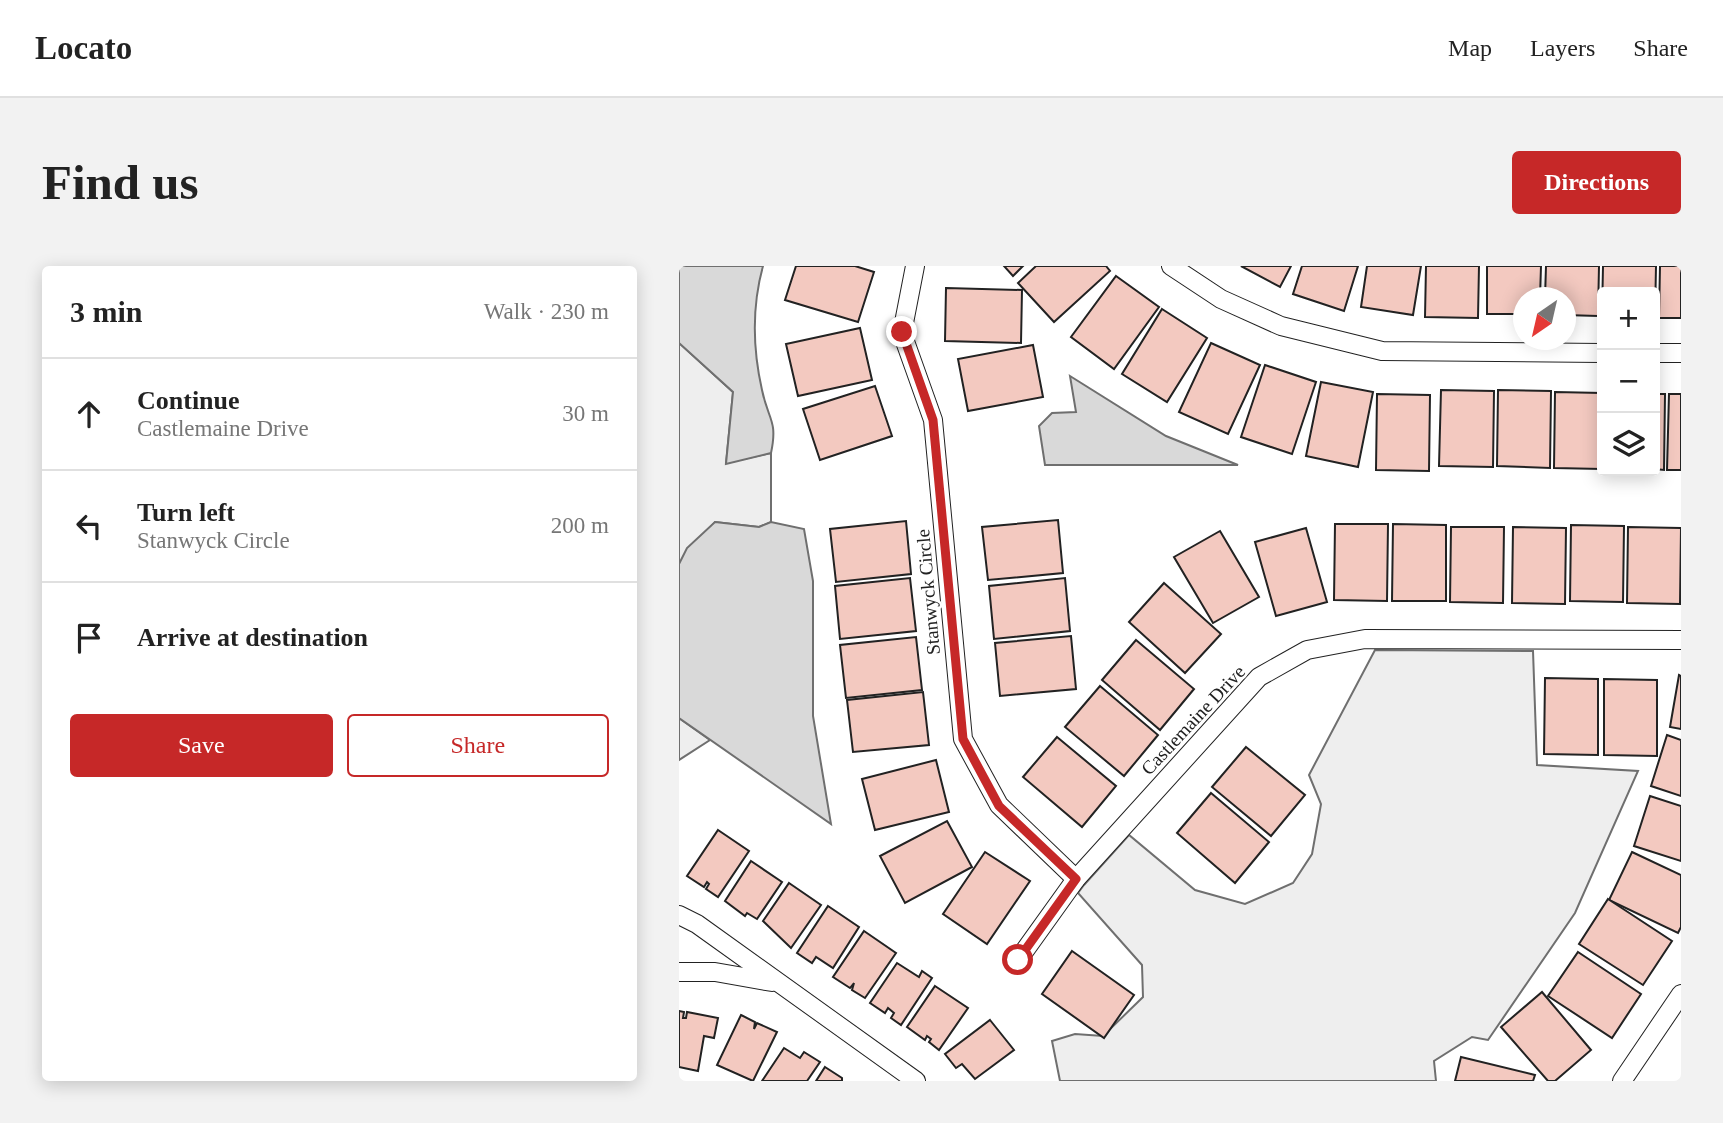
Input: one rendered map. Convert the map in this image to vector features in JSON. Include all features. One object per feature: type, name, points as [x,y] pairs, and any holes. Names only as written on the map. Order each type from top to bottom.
[{"type":"street","name":"Stanwyck Circle","points":[[915,266],[902,332],[933,420],[963,739],[999,806],[1076,879]]},
{"type":"street","points":[[1171,266],[1221,299],[1281,326],[1382,351],[1597,353]]},
{"type":"street","points":[[1660,353],[1681,353]]},
{"type":"street","name":"Castlemaine Drive","points":[[1018,960],[1076,879],[1259,677],[1307,650],[1366,639],[1681,640]]},
{"type":"street","points":[[679,915],[697,925],[916,1081]]},
{"type":"street","points":[[679,972],[715,972],[779,983]]},
{"type":"street","points":[[1622,1081],[1681,994]]},
{"type":"shaded area","points":[[679,266],[763,266],[755,312],[755,344],[764,400],[773,426],[771,453],[726,464],[733,392],[679,343]]},
{"type":"shaded area","points":[[679,343],[733,392],[726,463],[771,453],[771,522],[759,527],[715,522],[679,564]]},
{"type":"shaded area","points":[[1070,376],[1166,436],[1238,465],[1045,465],[1039,426],[1052,413],[1076,412]]},
{"type":"shaded area","points":[[715,522],[759,527],[771,522],[804,529],[813,581],[813,716],[831,824],[679,718],[679,564],[687,548]]},
{"type":"shaded area","points":[[1375,650],[1533,651],[1537,765],[1638,771],[1575,913],[1488,1040],[1472,1037],[1434,1061],[1436,1081],[1060,1081],[1052,1041],[1075,1034],[1103,1036],[1143,997],[1142,965],[1078,893],[1129,835],[1195,890],[1245,904],[1293,883],[1312,854],[1321,804],[1309,775]]},
{"type":"shaded area","points":[[679,718],[710,740],[679,760]]},
{"type":"building","points":[[796,266],[855,266],[874,272],[858,322],[785,300]]},
{"type":"building","points":[[1004,266],[1023,266],[1013,276]]},
{"type":"building","points":[[1036,266],[1106,266],[1110,271],[1054,322],[1018,283]]},
{"type":"building","points":[[1241,266],[1291,266],[1280,287]]},
{"type":"building","points":[[1302,266],[1358,266],[1344,311],[1293,294]]},
{"type":"building","points":[[1367,266],[1421,266],[1413,315],[1361,307]]},
{"type":"building","points":[[1426,266],[1479,266],[1478,318],[1425,317]]},
{"type":"building","points":[[1487,266],[1541,266],[1540,287],[1513,287],[1513,314],[1487,314]]},
{"type":"building","points":[[1546,266],[1599,266],[1597,316],[1576,315],[1576,287],[1545,287]]},
{"type":"building","points":[[1603,266],[1656,266],[1656,287],[1602,287]]},
{"type":"building","points":[[1660,266],[1681,266],[1681,318],[1660,318]]},
{"type":"building","points":[[1116,276],[1159,307],[1114,369],[1071,337]]},
{"type":"building","points":[[946,288],[1022,290],[1021,343],[945,341]]},
{"type":"building","points":[[1162,309],[1207,338],[1167,402],[1122,374]]},
{"type":"building","points":[[860,328],[872,380],[798,396],[786,344]]},
{"type":"building","points":[[1211,343],[1260,365],[1228,434],[1179,412]]},
{"type":"building","points":[[1033,345],[1043,397],[968,411],[958,359]]},
{"type":"building","points":[[1265,365],[1316,382],[1292,454],[1241,437]]},
{"type":"building","points":[[1321,382],[1373,392],[1358,467],[1306,456]]},
{"type":"building","points":[[875,386],[892,436],[820,460],[803,409]]},
{"type":"building","points":[[1441,390],[1494,391],[1493,467],[1439,466]]},
{"type":"building","points":[[1498,390],[1551,391],[1550,468],[1497,466]]},
{"type":"building","points":[[1555,392],[1597,393],[1597,469],[1554,468]]},
{"type":"building","points":[[1377,394],[1430,395],[1429,471],[1376,470]]},
{"type":"building","points":[[1660,394],[1665,394],[1664,470],[1660,470]]},
{"type":"building","points":[[1669,394],[1681,394],[1681,470],[1667,470]]},
{"type":"building","points":[[1058,520],[1063,573],[988,580],[982,527]]},
{"type":"building","points":[[906,521],[911,574],[836,582],[830,529]]},
{"type":"building","points":[[1335,524],[1388,524],[1387,601],[1334,600]]},
{"type":"building","points":[[1393,524],[1446,525],[1446,601],[1392,601]]},
{"type":"building","points":[[1571,525],[1624,526],[1623,602],[1570,601]]},
{"type":"building","points":[[1451,527],[1504,527],[1503,603],[1450,602]]},
{"type":"building","points":[[1513,527],[1566,528],[1565,604],[1512,603]]},
{"type":"building","points":[[1628,527],[1681,528],[1680,604],[1627,603]]},
{"type":"building","points":[[1306,528],[1327,602],[1276,616],[1255,542]]},
{"type":"building","points":[[1220,531],[1259,597],[1213,623],[1174,557]]},
{"type":"building","points":[[910,578],[916,631],[840,639],[835,586]]},
{"type":"building","points":[[1065,578],[1070,631],[994,639],[989,586]]},
{"type":"building","points":[[1164,583],[1221,634],[1185,673],[1129,622]]},
{"type":"building","points":[[1071,636],[1076,689],[1000,696],[995,643]]},
{"type":"building","points":[[916,637],[922,690],[846,698],[840,645]]},
{"type":"building","points":[[1136,640],[1194,689],[1160,730],[1102,680]]},
{"type":"building","points":[[1679,675],[1681,676],[1681,729],[1670,727]]},
{"type":"building","points":[[1545,678],[1598,679],[1598,755],[1544,754]]},
{"type":"building","points":[[1604,679],[1657,680],[1657,756],[1604,755]]},
{"type":"building","points":[[1100,686],[1158,735],[1124,776],[1065,727]]},
{"type":"building","points":[[923,692],[929,745],[853,752],[847,700]]},
{"type":"building","points":[[1667,735],[1681,740],[1681,796],[1651,786]]},
{"type":"building","points":[[1057,737],[1116,786],[1082,827],[1023,777]]},
{"type":"building","points":[[1246,747],[1305,795],[1271,836],[1212,787]]},
{"type":"building","points":[[936,760],[949,812],[875,830],[862,779]]},
{"type":"building","points":[[1211,793],[1269,842],[1235,883],[1177,833]]},
{"type":"building","points":[[1650,796],[1681,806],[1681,861],[1634,846]]},
{"type":"building","points":[[947,821],[972,867],[905,903],[880,856]]},
{"type":"building","points":[[718,830],[749,851],[718,897],[706,889],[709,884],[707,882],[704,887],[687,876]]},
{"type":"building","points":[[985,852],[1030,881],[987,944],[943,914]]},
{"type":"building","points":[[1632,852],[1681,875],[1681,927],[1678,933],[1609,900]]},
{"type":"building","points":[[751,861],[782,882],[757,919],[747,913],[745,916],[725,901]]},
{"type":"building","points":[[789,883],[821,905],[791,948],[763,921]]},
{"type":"building","points":[[1608,899],[1672,941],[1643,985],[1579,944]]},
{"type":"building","points":[[828,906],[859,927],[833,968],[816,957],[812,963],[797,953]]},
{"type":"building","points":[[864,931],[896,953],[865,998],[852,990],[854,983],[850,988],[833,977]]},
{"type":"building","points":[[1072,951],[1134,995],[1104,1038],[1042,994]]},
{"type":"building","points":[[1578,952],[1641,994],[1612,1038],[1548,996]]},
{"type":"building","points":[[897,963],[919,977],[922,971],[932,978],[901,1025],[891,1018],[894,1013],[888,1008],[885,1013],[870,1003]]},
{"type":"building","points":[[935,986],[968,1008],[939,1050],[929,1042],[931,1039],[927,1036],[925,1040],[907,1027]]},
{"type":"building","points":[[1542,992],[1591,1050],[1555,1081],[1548,1081],[1501,1027]]},
{"type":"building","points":[[679,1011],[684,1012],[683,1018],[686,1018],[687,1012],[718,1018],[714,1038],[704,1036],[698,1071],[679,1067]]},
{"type":"building","points":[[741,1015],[755,1022],[754,1029],[757,1023],[777,1032],[753,1081],[717,1065]]},
{"type":"building","points":[[990,1020],[1014,1050],[975,1079],[962,1064],[956,1068],[945,1054]]},
{"type":"building","points":[[784,1048],[800,1058],[804,1052],[820,1062],[807,1081],[762,1081]]},
{"type":"building","points":[[1461,1057],[1535,1075],[1533,1081],[1455,1081]]},
{"type":"building","points":[[825,1067],[842,1078],[842,1081],[816,1081]]},
{"type":"route","points":[[902,332],[933,420],[963,739],[999,806],[1076,879],[1018,960]]}]
